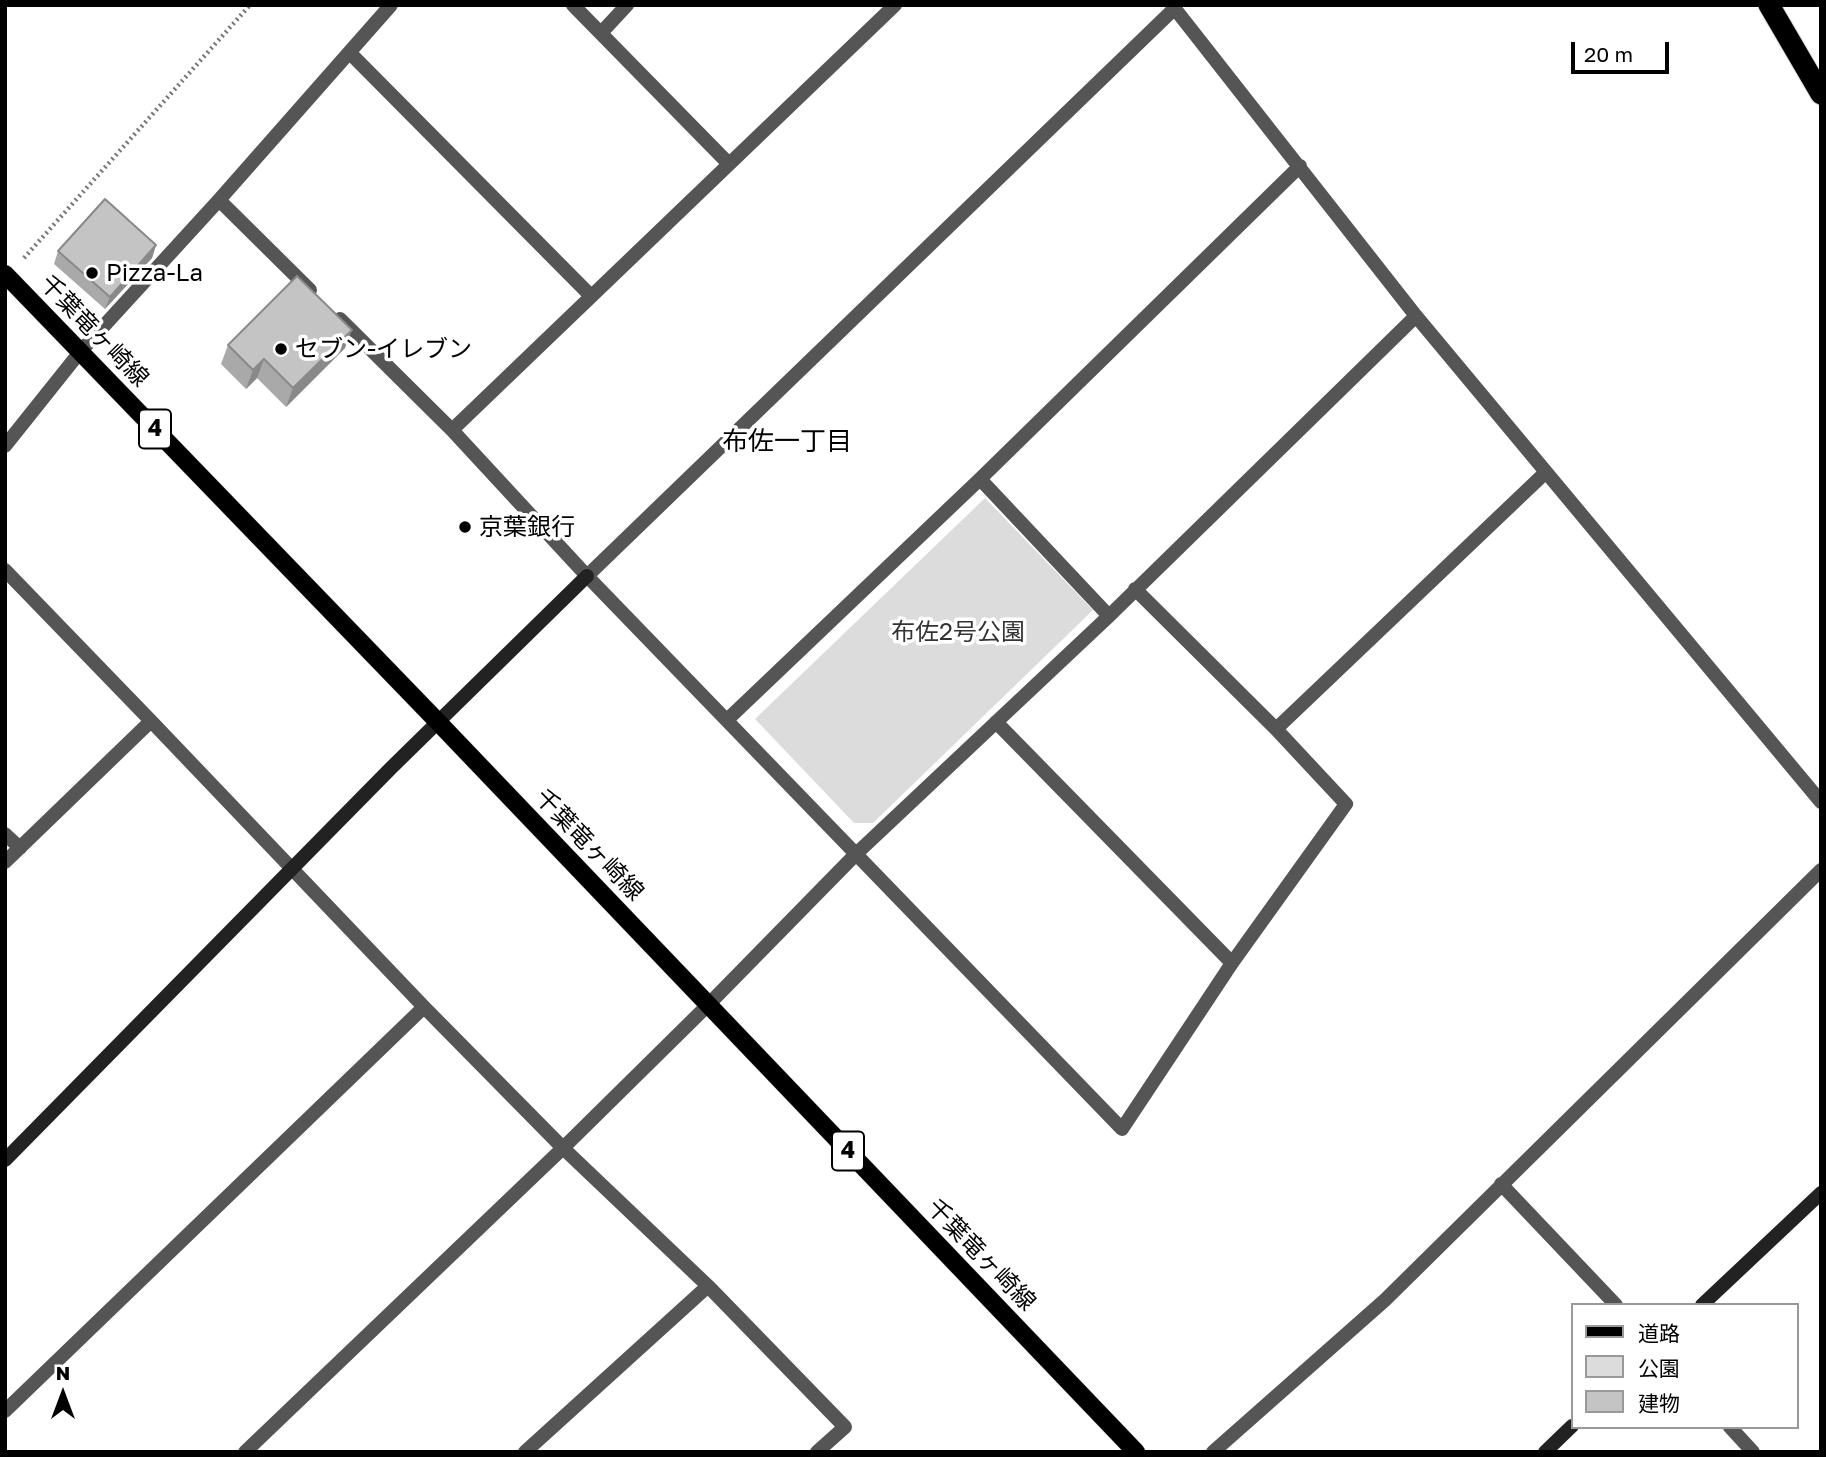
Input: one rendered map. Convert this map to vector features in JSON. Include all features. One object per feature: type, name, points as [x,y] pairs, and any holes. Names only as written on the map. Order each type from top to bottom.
[{"type":"highway","points":[[1769,5],[1821,94]]},
{"type":"main road","name":"千葉竜ヶ崎線","points":[[5,274],[1136,1452]]},
{"type":"street","points":[[5,446],[80,352],[350,54],[391,5]]},
{"type":"street","points":[[573,5],[729,164]]},
{"type":"street","points":[[601,33],[627,5]]},
{"type":"street","points":[[452,430],[895,5]]},
{"type":"street","points":[[5,1160],[438,722],[1173,7],[1416,316],[1821,802]]},
{"type":"street","points":[[350,54],[590,295]]},
{"type":"street","points":[[728,719],[980,479],[1300,166]]},
{"type":"street","points":[[219,200],[452,430],[587,576],[1122,1129],[1232,963],[1346,804],[1276,729],[1135,589]]},
{"type":"street","points":[[245,1452],[563,1148],[856,855],[1109,616],[1416,316]]},
{"type":"street","points":[[1276,729],[1546,472]]},
{"type":"street","points":[[980,479],[1109,616]]},
{"type":"street","points":[[5,570],[424,1007],[563,1148],[708,1286],[845,1427],[817,1452]]},
{"type":"street","points":[[5,862],[151,721]]},
{"type":"street","points":[[996,722],[1232,963]]},
{"type":"street","points":[[5,834],[20,848]]},
{"type":"street","points":[[1213,1452],[1385,1300],[1821,870]]},
{"type":"street","points":[[5,1411],[424,1007]]},
{"type":"street","points":[[1501,1184],[1614,1303]]},
{"type":"street","points":[[1704,1303],[1821,1193]]},
{"type":"street","points":[[525,1452],[708,1286]]},
{"type":"street","points":[[1545,1452],[1570,1428]]},
{"type":"street","points":[[1732,1429],[1753,1452]]},
{"type":"path","points":[[21,262],[250,5]]},
{"type":"green space","name":"布佐2号公園","points":[[985,498],[1093,610],[873,823],[854,823],[755,719]]},
{"type":"building","points":[[105,199],[156,245],[110,297],[58,251]]},
{"type":"building","points":[[297,276],[352,330],[293,388],[264,359],[253,370],[228,345]]},
{"type":"place","name":"Pizza-La","points":[[92,273]]},
{"type":"place","name":"セブン-イレブン","points":[[281,349]]},
{"type":"place","name":"京葉銀行","points":[[465,527]]},
{"type":"district","name":"布佐一丁目","points":[[787,442]]}]
